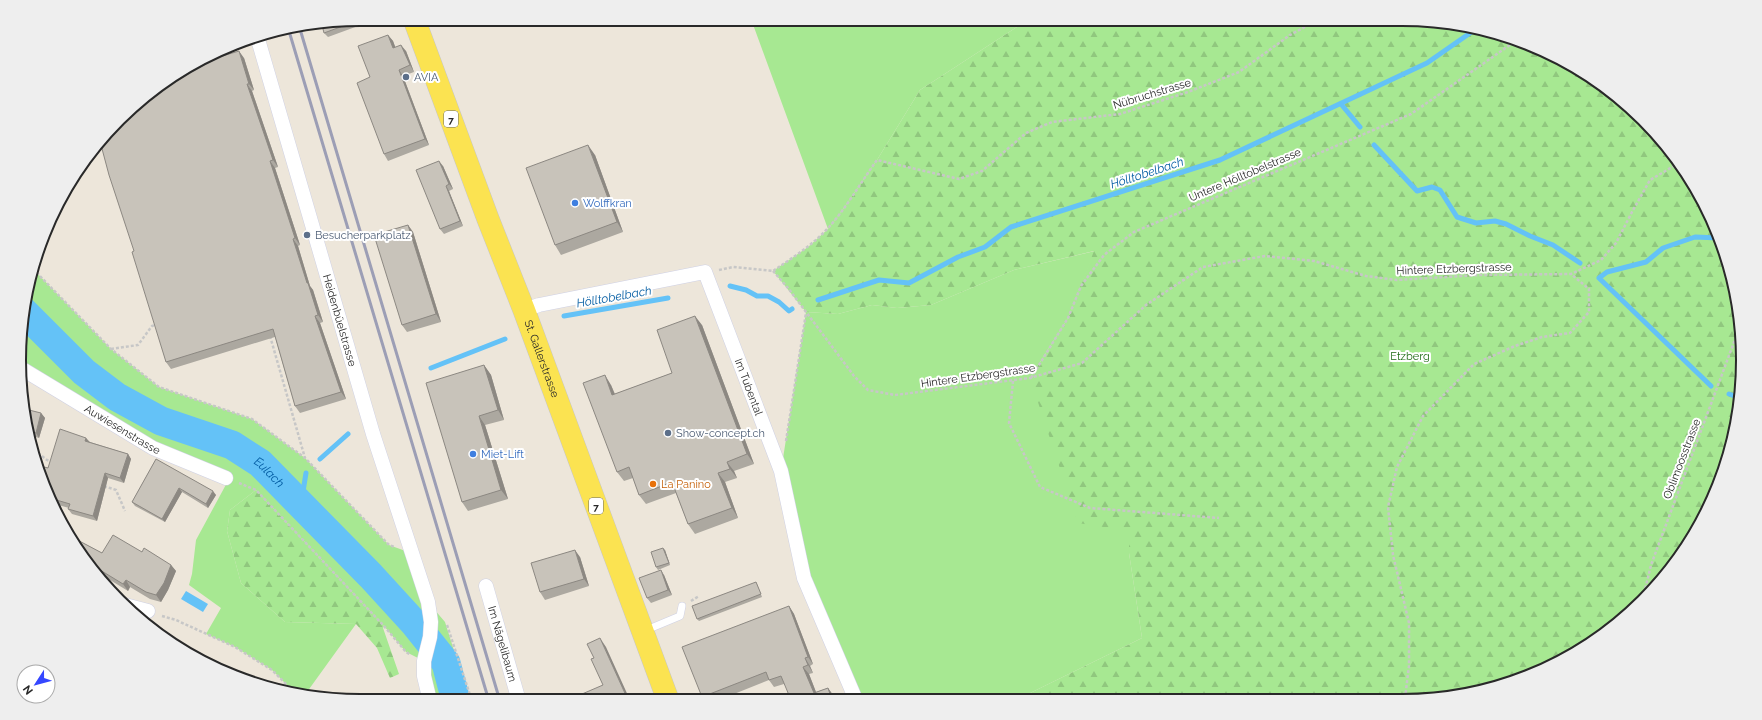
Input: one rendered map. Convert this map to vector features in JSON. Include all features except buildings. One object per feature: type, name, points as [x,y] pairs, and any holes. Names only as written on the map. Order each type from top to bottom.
[{"type":"main road","name":"St. Gallerstrasse","points":[[417,26],[488,219],[524,310],[666,694]]},
{"type":"street","name":"Heidenbüelstrasse","points":[[259,42],[374,434],[428,602],[431,622],[430,637],[424,661],[424,676],[428,694]]},
{"type":"street","points":[[524,310],[540,305],[705,272]]},
{"type":"street","name":"Im Tubental","points":[[705,272],[781,471],[804,578],[853,694]]},
{"type":"street","name":"Auwiesenstrasse","points":[[27,372],[153,448],[226,478]]},
{"type":"street","name":"Im Nägelibaum","points":[[486,586],[517,694]]},
{"type":"street","points":[[137,608],[148,611]]},
{"type":"lane","points":[[642,632],[680,616],[682,606]]},
{"type":"path","name":"Nübruchstrasse","points":[[773,271],[808,247],[828,228],[839,215],[877,160],[959,178],[982,171],[1026,133],[1052,122],[1120,114],[1188,92],[1240,72],[1290,35],[1307,26]]},
{"type":"path","name":"Untere Hölltobelstrasse","points":[[1030,378],[1068,318],[1081,286],[1104,255],[1134,232],[1411,114],[1511,45]]},
{"type":"path","name":"Hintere Etzbergstrasse","points":[[773,271],[854,376],[868,390],[895,395],[1030,378],[1082,364],[1146,305],[1203,267],[1265,256],[1314,261],[1366,276],[1396,280],[1480,275],[1571,274],[1601,260],[1616,243],[1650,180],[1674,166]]},
{"type":"path","points":[[705,272],[733,267],[773,271]]},
{"type":"path","points":[[37,273],[111,349],[159,387],[252,419],[305,458],[389,545],[411,553]]},
{"type":"path","points":[[1406,694],[1409,666],[1409,623],[1393,555],[1388,507],[1397,467],[1423,416],[1474,364],[1515,346],[1542,338],[1570,333],[1575,328],[1589,312],[1589,289],[1571,274]]},
{"type":"path","points":[[781,471],[806,312]]},
{"type":"path","points":[[111,349],[138,345],[152,326],[159,324]]},
{"type":"path","points":[[269,330],[305,458]]},
{"type":"path","name":"Oblimoosstrasse","points":[[1645,588],[1651,565],[1735,339]]},
{"type":"path","points":[[1013,380],[1009,423],[1040,487],[1090,508],[1219,518]]},
{"type":"path","points":[[40,454],[54,463]]},
{"type":"path","points":[[226,478],[256,490],[384,626],[406,652],[424,661]]},
{"type":"path","points":[[102,486],[116,490],[125,511]]},
{"type":"path","points":[[428,602],[445,622],[470,694]]},
{"type":"path","points":[[148,611],[176,620],[235,648],[272,670],[288,686]]},
{"type":"green space","points":[[754,26],[1018,26],[920,90],[877,160],[828,229]]},
{"type":"green space","name":"Etzberg","points":[[1018,26],[1424,27],[1467,32],[1488,37],[1530,51],[1550,60],[1588,82],[1605,95],[1638,124],[1653,140],[1680,174],[1702,212],[1711,232],[1725,274],[1730,295],[1736,360],[1730,425],[1725,446],[1711,488],[1702,508],[1680,546],[1653,580],[1622,611],[1605,625],[1588,638],[1550,660],[1530,669],[1488,683],[1446,691],[1402,694],[1028,694],[1142,638],[1129,553],[1129,531],[1078,523],[1030,378],[1068,318],[1094,251],[1014,270],[931,305],[897,308],[872,305],[838,314],[806,312],[773,271],[808,247],[828,229],[877,160],[920,90]]},
{"type":"green space","points":[[1095,251],[1068,318],[1030,378],[1129,530],[1129,553],[1142,638],[1028,694],[853,694],[804,578],[781,471],[806,312],[838,314],[872,305],[897,308],[931,305],[1014,270]]},
{"type":"green space","points":[[37,273],[111,349],[159,387],[252,419],[305,458],[389,545],[411,553],[428,602],[445,622],[468,694],[429,694],[424,661],[406,652],[384,626],[256,490],[230,510],[227,531],[241,583],[285,622],[356,624],[308,690],[288,686],[272,670],[235,647],[206,634],[221,608],[189,585],[192,574],[196,540],[229,479],[153,448],[27,372],[32,295]]},
{"type":"green space","points":[[256,490],[384,626],[383,628],[399,674],[390,678],[377,648],[356,624],[285,622],[241,583],[227,531],[230,510]]},
{"type":"water","points":[[186,591],[208,604],[203,612],[181,599]]},
{"type":"waterway","name":"Hölltobelbach","points":[[818,300],[879,280],[909,283],[958,257],[985,247],[1011,227],[1220,160],[1427,63],[1470,33]]},
{"type":"waterway","points":[[1341,104],[1360,127]]},
{"type":"waterway","points":[[1374,145],[1417,191],[1432,187],[1440,190],[1457,217],[1476,223],[1495,221],[1506,224],[1553,245],[1580,263]]},
{"type":"waterway","points":[[1711,386],[1599,278],[1607,272],[1646,262],[1663,248],[1695,237],[1713,238]]},
{"type":"waterway","name":"Hölltobelbach","points":[[730,286],[746,290],[757,296],[768,296],[779,302],[789,311],[792,309]]},
{"type":"waterway","name":"Hölltobelbach","points":[[564,316],[668,298]]},
{"type":"waterway","name":"Eulach","points":[[29,317],[84,372],[117,397],[161,421],[232,445],[260,463],[371,576],[414,623],[446,663],[454,694]]},
{"type":"waterway","name":"Hölltobelbach","points":[[431,368],[505,339]]},
{"type":"waterway","points":[[1729,394],[1734,396]]},
{"type":"waterway","name":"Hölltobelbach","points":[[320,459],[348,434]]},
{"type":"waterway","name":"Hölltobelbach","points":[[301,504],[306,473]]},
{"type":"railway","points":[[301,31],[498,694]]},
{"type":"railway","points":[[290,33],[487,694]]},
{"type":"place","name":"AVIA","points":[[406,77]]},
{"type":"place","name":"Wolffkran","points":[[575,203]]},
{"type":"place","name":"Besucherparkplatz","points":[[307,235]]},
{"type":"place","name":"Show-concept.ch","points":[[668,433]]},
{"type":"place","name":"Miet-Lift","points":[[473,454]]},
{"type":"place","name":"La Panino","points":[[653,484]]}]
